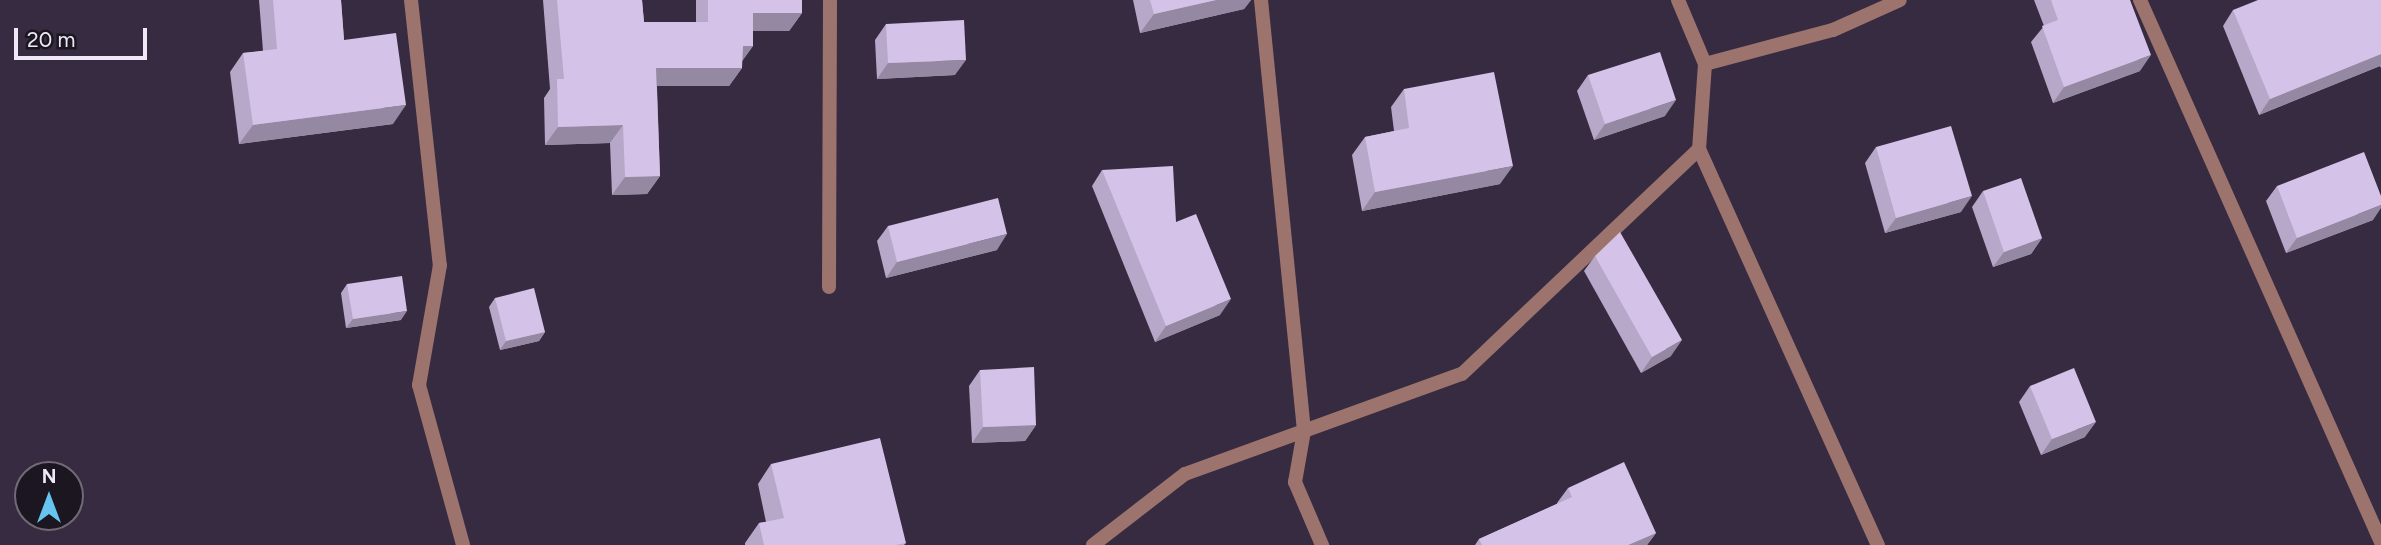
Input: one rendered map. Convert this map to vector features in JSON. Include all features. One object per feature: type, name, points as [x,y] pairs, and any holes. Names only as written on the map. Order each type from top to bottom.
[{"type":"street","points":[[411,0],[440,265],[419,384],[463,545]]},
{"type":"street","points":[[829,287],[830,0]]},
{"type":"street","points":[[1261,0],[1304,430],[1295,482],[1322,545]]},
{"type":"street","points":[[1678,0],[1705,64],[1699,149],[1878,545]]},
{"type":"street","points":[[1705,64],[1833,30],[1900,0]]},
{"type":"street","points":[[2140,0],[2381,542]]},
{"type":"street","points":[[1093,545],[1185,474],[1462,374],[1699,149]]},
{"type":"building","points":[[273,0],[341,0],[344,40],[396,33],[406,105],[253,125],[243,53],[277,49]]},
{"type":"building","points":[[557,0],[642,0],[644,22],[708,22],[708,0],[802,0],[802,13],[753,13],[753,46],[743,46],[742,68],[656,68],[660,176],[625,177],[623,125],[558,127],[557,79],[564,79]]},
{"type":"building","points":[[1150,0],[1216,0],[1154,14]]},
{"type":"building","points":[[2051,0],[2130,0],[2151,55],[2064,87],[2042,26],[2058,20]]},
{"type":"building","points":[[2258,0],[2381,0],[2381,54],[2270,99],[2233,10]]},
{"type":"building","points":[[964,20],[966,60],[888,63],[886,24]]},
{"type":"building","points":[[1660,52],[1676,100],[1605,124],[1588,75]]},
{"type":"building","points":[[1494,72],[1513,166],[1375,192],[1365,137],[1409,128],[1404,89]]},
{"type":"building","points":[[1951,126],[1972,196],[1896,218],[1876,147]]},
{"type":"building","points":[[2364,152],[2381,196],[2381,205],[2297,238],[2277,186]]},
{"type":"building","points":[[1173,166],[1176,222],[1196,214],[1231,299],[1166,326],[1102,170]]},
{"type":"building","points":[[2021,178],[2042,238],[2004,252],[1983,191]]},
{"type":"building","points":[[998,198],[1007,234],[897,262],[888,226]]},
{"type":"building","points":[[1620,232],[1682,340],[1652,357],[1595,256]]},
{"type":"building","points":[[402,276],[407,311],[353,319],[347,284]]},
{"type":"building","points":[[534,288],[545,332],[506,341],[495,298]]},
{"type":"building","points":[[1034,367],[1036,425],[983,427],[980,370]]},
{"type":"building","points":[[2074,368],[2096,422],[2052,439],[2030,386]]},
{"type":"building","points":[[880,438],[906,543],[764,545],[759,523],[784,518],[771,464]]},
{"type":"building","points":[[1624,462],[1656,533],[1628,545],[1482,545],[1479,539],[1572,497],[1568,488]]}]
